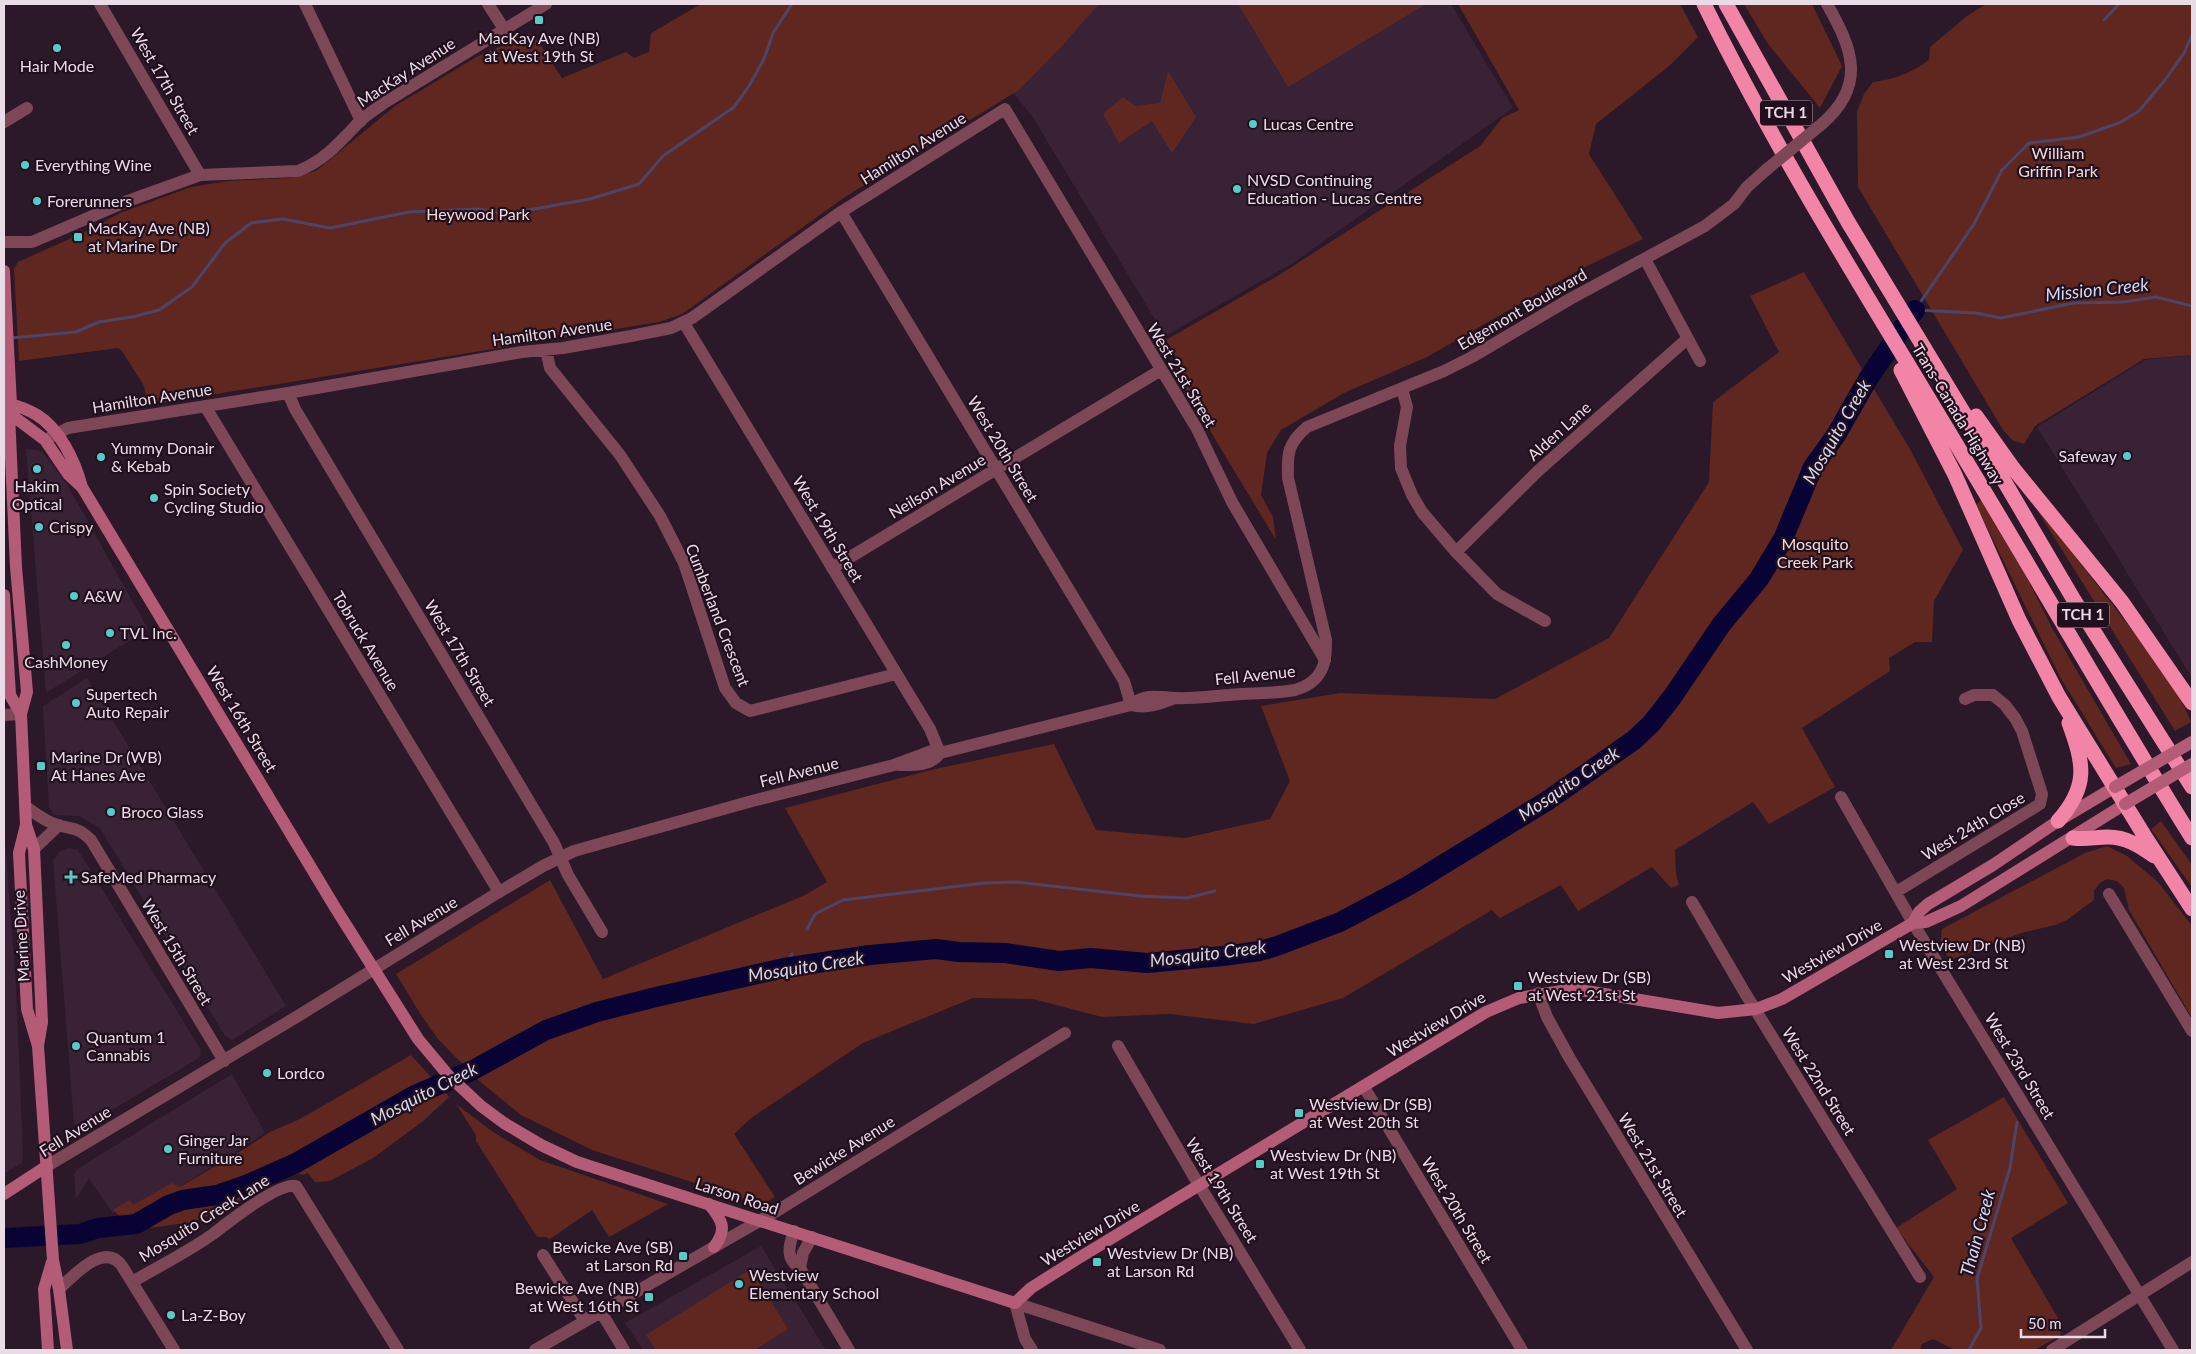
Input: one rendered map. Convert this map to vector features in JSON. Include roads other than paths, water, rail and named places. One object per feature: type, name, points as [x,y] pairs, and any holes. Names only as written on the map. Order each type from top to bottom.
[{"type":"highway","name":"Trans-Canada Highway","points":[[1704,4],[1749,92],[1835,245],[1966,460],[2099,687],[2192,838]]},
{"type":"highway","name":"Trans-Canada Highway","points":[[1726,4],[1848,222],[1913,330],[1983,435],[2074,600],[2192,787]]},
{"type":"highway","points":[[1835,245],[1955,475],[2020,620],[2059,697],[2165,869],[2192,909]]},
{"type":"highway","points":[[1983,435],[2013,468],[2138,623],[2192,703]]},
{"type":"highway","points":[[2058,821],[2075,796],[2082,772],[2081,759],[2059,697]]},
{"type":"highway","points":[[2073,838],[2085,840],[2106,837],[2120,838],[2142,848],[2165,869]]},
{"type":"main road","name":"Marine Drive","points":[[4,271],[8,347],[7,407],[16,568],[26,692],[21,714],[25,806],[26,825],[34,849],[42,1022],[38,1046]]},
{"type":"main road","name":"West 16th Street","points":[[7,407],[37,415],[56,434],[77,467],[82,486],[374,969]]},
{"type":"main road","name":"West 16th Street","points":[[7,407],[45,440],[68,474],[82,486]]},
{"type":"main road","name":"Marine Drive","points":[[4,596],[10,695],[21,714]]},
{"type":"main road","name":"Westview Drive","points":[[1913,923],[1919,912],[1928,904],[1993,865],[2058,821],[2192,742]]},
{"type":"main road","name":"Westview Drive","points":[[1016,1302],[1031,1288],[1486,1012],[1511,1001],[1538,993],[1574,989],[1718,1013],[1756,1010],[1782,999],[1913,923],[1926,922],[1961,906],[2073,838],[2080,831],[2192,764]]},
{"type":"main road","name":"Marine Drive","points":[[26,825],[19,853],[27,1009],[38,1046],[48,1166],[53,1260],[67,1350]]},
{"type":"main road","name":"Larson Road","points":[[374,969],[410,1026],[436,1062],[460,1088],[504,1123],[541,1145],[578,1162],[1016,1302]]},
{"type":"main road","name":"Fell Avenue","points":[[4,1194],[48,1166]]},
{"type":"main road","points":[[708,1204],[718,1215],[723,1231],[721,1238],[714,1247]]},
{"type":"main road","name":"Marine Drive","points":[[48,1350],[44,1289],[53,1260]]},
{"type":"street","name":"West 17th Street","points":[[100,4],[200,175]]},
{"type":"street","points":[[305,4],[361,121]]},
{"type":"street","points":[[488,4],[504,29]]},
{"type":"street","name":"MacKay Avenue","points":[[4,242],[32,242],[125,202],[200,175],[298,171],[320,160],[339,144],[361,121],[384,103],[546,4]]},
{"type":"street","name":"Edgemont Boulevard","points":[[1326,660],[1326,640],[1288,478],[1287,462],[1295,437],[1307,427],[1402,389],[1472,357],[1570,298],[1645,259],[1720,216],[1766,170],[1823,123],[1838,106],[1848,88],[1852,70],[1848,42],[1827,4]]},
{"type":"street","points":[[4,122],[27,108]]},
{"type":"street","name":"Hamilton Avenue","points":[[45,440],[68,428],[671,328],[684,323],[841,212],[1005,110]]},
{"type":"street","name":"West 21st Street","points":[[1005,110],[1197,429],[1232,502],[1326,660]]},
{"type":"street","name":"West 20th Street","points":[[841,212],[1124,682],[1131,705]]},
{"type":"street","points":[[1645,259],[1700,361]]},
{"type":"street","name":"West 19th Street","points":[[684,323],[930,728],[940,753]]},
{"type":"street","name":"Alden Lane","points":[[1456,552],[1538,472],[1687,339]]},
{"type":"street","name":"Cumberland Crescent","points":[[546,350],[550,368],[620,455],[660,516],[684,563],[726,688],[736,703],[750,711],[896,674]]},
{"type":"street","name":"Neilson Avenue","points":[[832,568],[1161,370]]},
{"type":"street","points":[[1402,389],[1407,406],[1400,446],[1402,468],[1412,495],[1422,512],[1456,552],[1497,594],[1545,621]]},
{"type":"street","name":"West 17th Street","points":[[288,393],[295,409],[461,685],[561,857],[568,875],[602,932]]},
{"type":"street","name":"Tobruck Avenue","points":[[205,406],[498,892]]},
{"type":"street","name":"Fell Avenue","points":[[48,1166],[224,1061],[498,892],[561,857],[607,841],[894,765],[932,751],[940,753],[1131,705],[1140,698],[1157,695],[1175,698],[1296,690],[1315,679],[1323,669],[1326,660]]},
{"type":"street","name":"West 24th Close","points":[[1896,892],[2040,804],[2042,794],[2024,737],[2015,718],[2005,705],[1993,695],[1974,695],[1964,699]]},
{"type":"street","points":[[4,715],[21,714]]},
{"type":"street","name":"West 23rd Street","points":[[1841,797],[1913,923],[2173,1350]]},
{"type":"street","name":"West 15th Street","points":[[25,806],[58,826],[71,827],[82,831],[91,840],[224,1061]]},
{"type":"street","points":[[34,849],[58,826]]},
{"type":"street","points":[[2109,894],[2192,1032]]},
{"type":"street","name":"West 22nd Street","points":[[1692,902],[1756,1010],[1920,1276]]},
{"type":"street","name":"West 21st Street","points":[[1538,993],[1546,1017],[1578,1073],[1747,1350]]},
{"type":"street","name":"Bewicke Avenue","points":[[535,1350],[762,1220],[1064,1033]]},
{"type":"street","name":"West 19th Street","points":[[1118,1046],[1200,1186],[1300,1350]]},
{"type":"street","name":"West 20th Street","points":[[1364,1087],[1522,1350]]},
{"type":"street","name":"Mosquito Creek Lane","points":[[59,1289],[78,1272],[103,1256],[112,1257],[119,1261],[132,1282],[213,1234],[234,1217],[282,1188],[291,1185],[296,1186],[398,1350]]},
{"type":"street","points":[[794,1231],[789,1250],[793,1264],[800,1268],[849,1350]]},
{"type":"street","points":[[800,1268],[803,1253],[812,1237]]},
{"type":"street","points":[[543,1254],[584,1321]]},
{"type":"street","points":[[2052,1350],[2192,1262]]},
{"type":"street","points":[[132,1282],[174,1350]]},
{"type":"street","points":[[1016,1302],[1025,1339],[1032,1350]]},
{"type":"street","name":"Larson Road","points":[[1016,1302],[1160,1350]]},
{"type":"street","points":[[601,1312],[624,1350]]},
{"type":"waterway","points":[[11,338],[76,332],[99,322],[132,317],[159,310],[192,287],[225,243],[251,223],[283,219],[330,228],[409,212],[478,209],[506,214],[590,199],[639,184],[663,156],[734,107],[749,86],[764,59],[773,33],[792,4]]},
{"type":"waterway","points":[[2104,20],[2119,4]]},
{"type":"waterway","name":"Mosquito Creek","points":[[1915,310],[1974,224],[2002,170],[2029,143],[2079,137],[2119,123],[2139,111],[2165,80],[2184,53],[2192,35]]},
{"type":"waterway","name":"Mission Creek","points":[[1915,310],[1976,313],[2001,318],[2074,303],[2123,302],[2156,297],[2192,306]]},
{"type":"waterway","name":"Mosquito Creek","points":[[4,1238],[80,1234],[98,1228],[136,1224],[169,1205],[183,1200],[217,1195],[246,1185],[296,1163],[415,1095],[473,1070],[546,1030],[597,1012],[656,997],[784,968],[870,955],[936,949],[959,952],[1005,953],[1059,961],[1091,958],[1147,963],[1223,956],[1260,951],[1340,922],[1408,886],[1547,801],[1634,740],[1651,724],[1673,696],[1721,625],[1759,579],[1783,539],[1813,467],[1836,435],[1868,379],[1915,310]]},
{"type":"waterway","points":[[807,929],[815,914],[843,900],[985,883],[1016,882],[1140,896],[1187,898],[1215,891]]},
{"type":"waterway","points":[[784,968],[792,954]]},
{"type":"waterway","name":"Thain Creek","points":[[1969,1350],[1981,1328],[1977,1279],[2010,1168],[2017,1122]]},
{"type":"place","name":"MacKay Ave (NB) at West 19th St","points":[[539,20]]},
{"type":"place","name":"Hair Mode","points":[[57,48]]},
{"type":"place","name":"Lucas Centre","points":[[1253,124]]},
{"type":"place","name":"Everything Wine","points":[[25,165]]},
{"type":"place","name":"NVSD Continuing Education - Lucas Centre","points":[[1237,189]]},
{"type":"place","name":"Forerunners","points":[[37,201]]},
{"type":"place","name":"MacKay Ave (NB) at Marine Dr","points":[[78,237]]},
{"type":"place","name":"Safeway","points":[[2127,456]]},
{"type":"place","name":"Yummy Donair & Kebab","points":[[101,457]]},
{"type":"place","name":"Hakim Optical","points":[[37,469]]},
{"type":"place","name":"Spin Society Cycling Studio","points":[[154,498]]},
{"type":"place","name":"Crispy","points":[[39,527]]},
{"type":"place","name":"A&W","points":[[74,596]]},
{"type":"place","name":"TVL Inc.","points":[[110,633]]},
{"type":"place","name":"CashMoney","points":[[66,645]]},
{"type":"place","name":"Supertech Auto Repair","points":[[76,703]]},
{"type":"place","name":"Marine Dr (WB) At Hanes Ave","points":[[41,766]]},
{"type":"place","name":"Broco Glass","points":[[111,812]]},
{"type":"place","name":"SafeMed Pharmacy","points":[[71,877]]},
{"type":"place","name":"Westview Dr (NB) at West 23rd St","points":[[1889,954]]},
{"type":"place","name":"Westview Dr (SB) at West 21st St","points":[[1518,986]]},
{"type":"place","name":"Quantum 1 Cannabis","points":[[76,1046]]},
{"type":"place","name":"Lordco","points":[[267,1073]]},
{"type":"place","name":"Westview Dr (SB) at West 20th St","points":[[1299,1113]]},
{"type":"place","name":"Ginger Jar Furniture","points":[[168,1149]]},
{"type":"place","name":"Westview Dr (NB) at West 19th St","points":[[1260,1164]]},
{"type":"place","name":"Bewicke Ave (SB) at Larson Rd","points":[[683,1256]]},
{"type":"place","name":"Westview Dr (NB) at Larson Rd","points":[[1097,1262]]},
{"type":"place","name":"Westview Elementary School","points":[[739,1284]]},
{"type":"place","name":"Bewicke Ave (NB) at West 16th St","points":[[649,1297]]},
{"type":"place","name":"La-Z-Boy","points":[[171,1315]]},
{"type":"park label","name":"William Griffin Park","points":[[2058,162]]},
{"type":"park label","name":"Heywood Park","points":[[478,214]]},
{"type":"park label","name":"Mosquito Creek Park","points":[[1815,553]]}]
